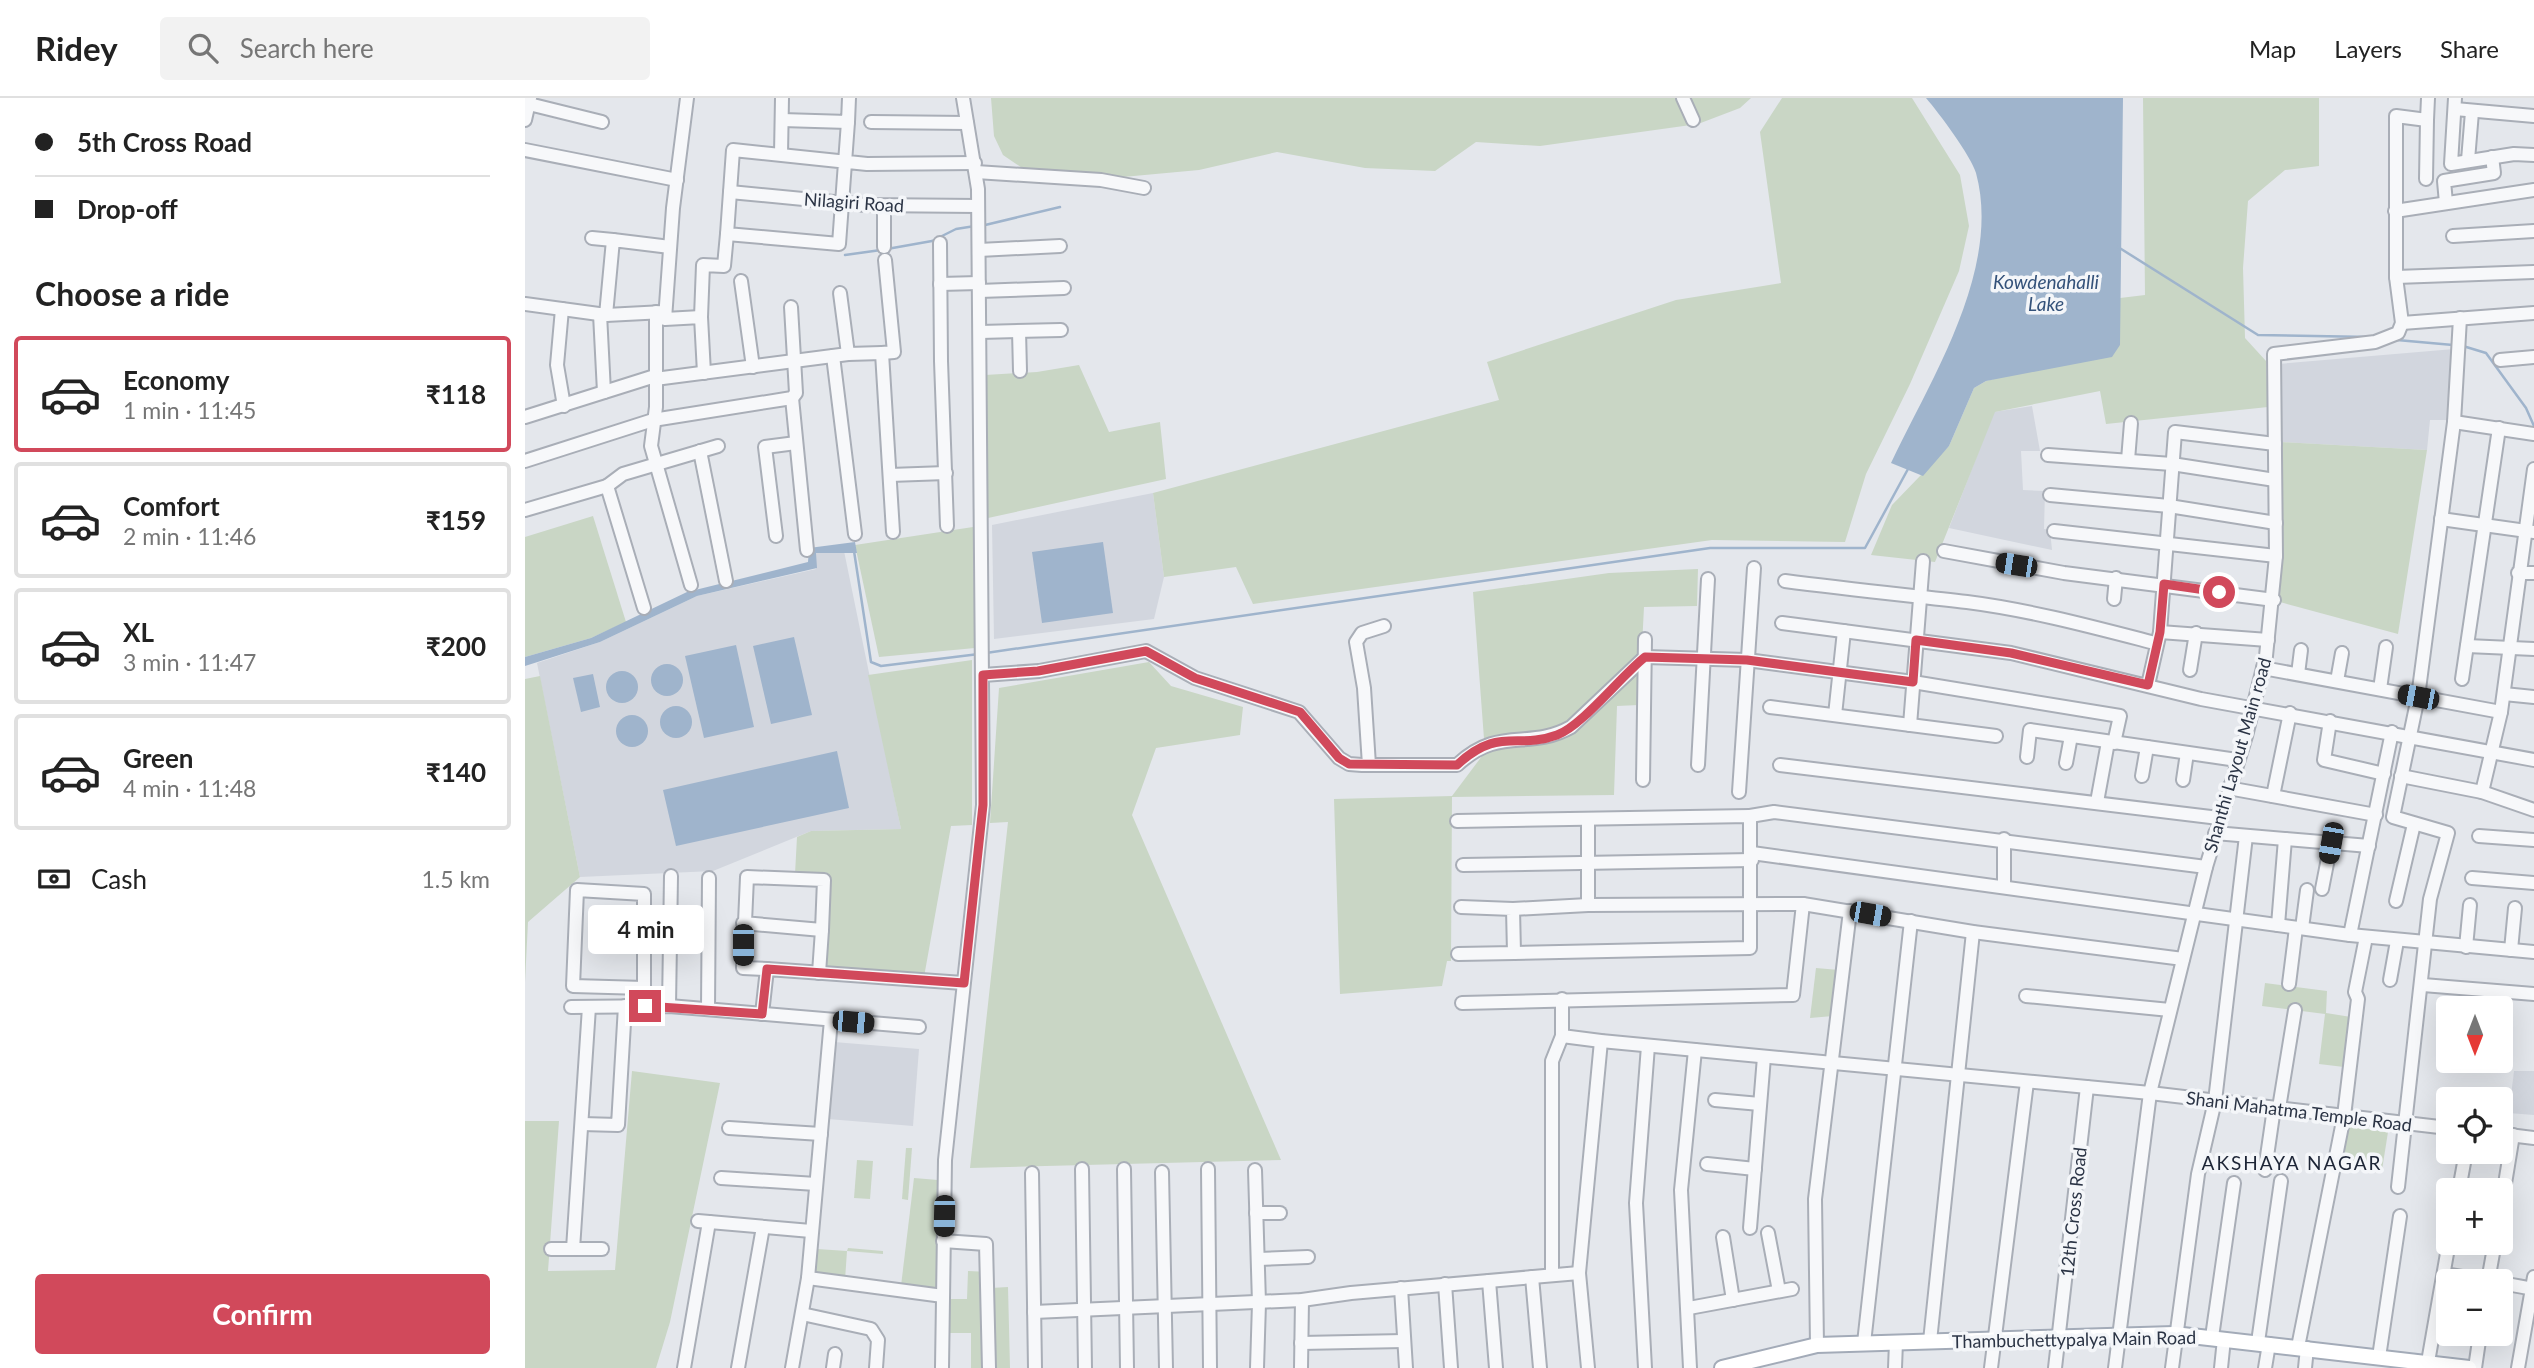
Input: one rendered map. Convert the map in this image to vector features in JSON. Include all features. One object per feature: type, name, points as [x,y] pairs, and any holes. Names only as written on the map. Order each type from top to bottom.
[{"type":"main road","name":"Thambuchettypalya Main Road","points":[[1722,1368],[1759,1356],[1817,1345],[2119,1334],[2174,1334],[2218,1338],[2302,1348],[2362,1362],[2379,1357],[2406,1364],[2428,1362],[2469,1368]]},
{"type":"street","points":[[687,98],[661,312],[651,446],[691,585]]},
{"type":"street","points":[[781,154],[782,98]]},
{"type":"street","points":[[727,234],[839,244],[849,98]]},
{"type":"street","points":[[942,1368],[947,1129],[983,805],[984,635],[978,189],[963,98]]},
{"type":"street","points":[[1683,98],[1693,120]]},
{"type":"street","points":[[2426,179],[2428,98]]},
{"type":"street","points":[[525,120],[530,101],[601,122]]},
{"type":"street","points":[[2534,116],[2472,112],[2455,104],[2451,164],[2493,157],[2534,155]]},
{"type":"street","points":[[2468,160],[2472,112]]},
{"type":"street","points":[[2427,120],[2396,117],[2396,277],[2402,323],[2534,313]]},
{"type":"street","points":[[782,120],[849,122]]},
{"type":"street","points":[[871,122],[967,123]]},
{"type":"street","points":[[525,150],[677,180]]},
{"type":"street","points":[[704,373],[701,317],[703,265],[724,266],[733,150],[867,164],[976,167],[1101,180],[1144,188]]},
{"type":"street","points":[[2447,202],[2444,181],[2494,173],[2493,157]]},
{"type":"street","points":[[2395,211],[2534,190]]},
{"type":"street","name":"Nilagiri Road","points":[[730,192],[884,206],[978,206]]},
{"type":"street","points":[[525,417],[655,377],[848,354],[894,352],[884,254],[884,206]]},
{"type":"street","points":[[2453,236],[2534,231]]},
{"type":"street","points":[[593,238],[670,247]]},
{"type":"street","points":[[604,392],[603,315],[613,240]]},
{"type":"street","points":[[940,243],[947,526]]},
{"type":"street","points":[[979,250],[1060,246]]},
{"type":"street","points":[[2396,277],[2534,272]]},
{"type":"street","points":[[741,281],[753,367]]},
{"type":"street","points":[[940,284],[1064,288]]},
{"type":"street","points":[[840,293],[848,354]]},
{"type":"street","points":[[525,304],[603,315],[661,312]]},
{"type":"street","points":[[525,461],[653,420],[792,398],[796,393],[796,360],[791,307]]},
{"type":"street","points":[[562,309],[557,365],[564,406]]},
{"type":"street","points":[[661,312],[665,319],[701,317]]},
{"type":"street","points":[[2398,1187],[2423,985],[2430,899],[2448,833],[2393,817],[2418,697],[2454,422],[2460,318]]},
{"type":"street","name":"Shanthi Layout Main road","points":[[2115,1368],[2150,1093],[2206,867],[2269,640],[2276,556],[2274,354],[2375,342],[2398,333],[2402,323]]},
{"type":"street","points":[[980,332],[1061,330]]},
{"type":"street","points":[[1019,331],[1020,371]]},
{"type":"street","points":[[883,353],[893,531]]},
{"type":"street","points":[[833,356],[855,534]]},
{"type":"street","points":[[2500,360],[2534,357]]},
{"type":"street","points":[[792,398],[807,550]]},
{"type":"street","points":[[2454,422],[2534,434]]},
{"type":"street","points":[[2128,460],[2131,424]]},
{"type":"street","points":[[2462,679],[2499,428]]},
{"type":"street","points":[[2148,685],[2158,637],[2164,584],[2175,432],[2275,444]]},
{"type":"street","points":[[776,536],[765,447],[796,443]]},
{"type":"street","points":[[525,510],[607,485],[622,474],[718,446]]},
{"type":"street","points":[[699,451],[726,581]]},
{"type":"street","points":[[2048,455],[2172,464],[2275,480]]},
{"type":"street","points":[[2482,792],[2504,694],[2518,573],[2529,532],[2534,469]]},
{"type":"street","points":[[890,475],[946,473]]},
{"type":"street","points":[[607,485],[644,608]]},
{"type":"street","points":[[2050,495],[2169,506],[2276,523]]},
{"type":"street","points":[[2441,519],[2529,532]]},
{"type":"street","points":[[2054,531],[2276,556]]},
{"type":"street","points":[[1944,551],[2064,573],[2274,600]]},
{"type":"street","points":[[1909,725],[1923,561]]},
{"type":"street","points":[[1739,792],[1754,568]]},
{"type":"street","points":[[2518,573],[2534,573]]},
{"type":"street","points":[[2114,599],[2116,578]]},
{"type":"street","points":[[1698,765],[1706,657],[1708,579]]},
{"type":"street","points":[[1786,582],[1918,599],[1967,602],[2158,637],[2196,633],[2269,640]]},
{"type":"street","points":[[1782,624],[2011,653],[2201,699],[2252,706],[2534,760]]},
{"type":"street","points":[[1369,765],[1364,688],[1356,642],[1362,633],[1384,626]]},
{"type":"street","points":[[1835,715],[1843,631]]},
{"type":"street","points":[[2190,670],[2196,633]]},
{"type":"street","points":[[1643,780],[1645,639]]},
{"type":"street","points":[[2467,646],[2534,649]]},
{"type":"street","points":[[2380,690],[2386,647]]},
{"type":"street","points":[[2298,674],[2301,650]]},
{"type":"street","points":[[983,671],[1038,671],[1146,651],[1195,678],[1300,712],[1339,758],[1349,764],[1457,765],[1470,752],[1499,739],[1557,735],[1571,727],[1645,657],[1747,660],[1913,682],[2120,716],[2097,802]]},
{"type":"street","points":[[2337,681],[2342,653]]},
{"type":"street","points":[[2263,668],[2501,712]]},
{"type":"street","points":[[2504,694],[2534,697]]},
{"type":"street","points":[[1770,707],[1996,736]]},
{"type":"street","points":[[2273,796],[2290,713]]},
{"type":"street","points":[[2330,721],[2323,760],[2384,774]]},
{"type":"street","points":[[2027,758],[2030,730],[2237,760]]},
{"type":"street","points":[[2350,935],[2392,732]]},
{"type":"street","points":[[2066,763],[2071,736]]},
{"type":"street","points":[[2142,776],[2147,747]]},
{"type":"street","points":[[2183,780],[2187,753]]},
{"type":"street","points":[[1780,765],[2219,818]]},
{"type":"street","points":[[2401,776],[2482,792],[2534,810]]},
{"type":"street","points":[[2228,788],[2376,814]]},
{"type":"street","points":[[1457,821],[1750,816],[1774,812],[2004,839],[2206,867]]},
{"type":"street","points":[[1458,954],[1749,948],[1752,856],[1750,816]]},
{"type":"street","points":[[1588,820],[1588,905]]},
{"type":"street","points":[[2396,901],[2414,824]]},
{"type":"street","points":[[2215,833],[2369,846]]},
{"type":"street","points":[[2172,1368],[2174,1334],[2198,1174],[2215,1101],[2234,920],[2246,836]]},
{"type":"street","points":[[2479,836],[2534,840]]},
{"type":"street","points":[[2004,839],[2004,885]]},
{"type":"street","points":[[2278,925],[2285,839]]},
{"type":"street","points":[[2322,889],[2331,843]]},
{"type":"street","points":[[1463,865],[1752,856],[2004,885],[2234,920],[2397,941],[2534,952]]},
{"type":"street","points":[[669,1006],[670,876]]},
{"type":"street","points":[[708,1009],[709,877]]},
{"type":"street","points":[[819,973],[824,880],[747,877],[743,968],[964,983]]},
{"type":"street","points":[[2472,878],[2534,883]]},
{"type":"street","points":[[644,988],[573,986],[577,890],[643,892],[645,1006]]},
{"type":"street","points":[[2289,984],[2307,890]]},
{"type":"street","points":[[1462,1003],[1793,995],[1803,904]]},
{"type":"street","points":[[1461,907],[1513,909],[1588,905],[1803,904],[1973,932],[2183,959]]},
{"type":"street","points":[[2466,947],[2470,905]]},
{"type":"street","points":[[2511,950],[2515,908]]},
{"type":"street","points":[[1513,909],[1514,953]]},
{"type":"street","points":[[1817,1345],[1815,1199],[1829,1063],[1850,911]]},
{"type":"street","points":[[1864,1343],[1911,921]]},
{"type":"street","points":[[743,923],[822,930]]},
{"type":"street","points":[[1930,1341],[1973,932]]},
{"type":"street","points":[[2305,1368],[2302,1348],[2343,1116],[2358,999],[2355,992],[2366,937]]},
{"type":"street","points":[[2390,980],[2397,941]]},
{"type":"street","points":[[762,1014],[767,969]]},
{"type":"street","points":[[2423,985],[2534,994]]},
{"type":"street","points":[[2027,996],[2170,1010]]},
{"type":"street","points":[[1552,1275],[1552,1061],[1562,1036],[1562,999]]},
{"type":"street","points":[[582,1124],[618,1125],[625,1006]]},
{"type":"street","points":[[571,1007],[669,1006],[919,1027]]},
{"type":"street","points":[[573,1249],[589,1007]]},
{"type":"street","points":[[2265,1170],[2295,1010]]},
{"type":"street","points":[[800,1368],[831,1020]]},
{"type":"street","name":"Shani Mahatma Temple Road","points":[[1562,1036],[2150,1093],[2436,1127]]},
{"type":"street","points":[[1588,1368],[1579,1273],[1601,1041]]},
{"type":"street","points":[[1645,1368],[1636,1203],[1648,1046]]},
{"type":"street","points":[[1690,1368],[1681,1176],[1695,1050]]},
{"type":"street","points":[[1750,1228],[1764,1057]]},
{"type":"street","points":[[1991,1368],[2027,1082]]},
{"type":"street","name":"12th Cross Road","points":[[2055,1368],[2087,1087]]},
{"type":"street","points":[[1715,1100],[1760,1104]]},
{"type":"street","points":[[729,1128],[821,1134]]},
{"type":"street","points":[[2513,1136],[2534,1138]]},
{"type":"street","points":[[1707,1164],[1755,1168]]},
{"type":"street","points":[[1082,1168],[1085,1368]]},
{"type":"street","points":[[1125,1168],[1127,1368]]},
{"type":"street","points":[[1208,1169],[1210,1368]]},
{"type":"street","points":[[1255,1170],[1259,1303],[1257,1368]]},
{"type":"street","points":[[1162,1172],[1166,1368]]},
{"type":"street","points":[[1033,1173],[1035,1368]]},
{"type":"street","points":[[721,1178],[815,1184]]},
{"type":"street","points":[[2266,1368],[2263,1343],[2281,1181]]},
{"type":"street","points":[[2221,1368],[2218,1338],[2234,1183]]},
{"type":"street","points":[[1256,1213],[1280,1213]]},
{"type":"street","points":[[2379,1357],[2400,1216]]},
{"type":"street","points":[[684,1368],[703,1221],[811,1231]]},
{"type":"street","points":[[738,1368],[763,1227]]},
{"type":"street","points":[[1689,1308],[1785,1290],[1769,1233]]},
{"type":"street","points":[[1723,1237],[1733,1300]]},
{"type":"street","points":[[943,1241],[986,1244],[989,1368]]},
{"type":"street","points":[[551,1249],[602,1249]]},
{"type":"street","points":[[1258,1259],[1308,1256]]},
{"type":"street","points":[[1034,1312],[1302,1300],[1401,1288],[1579,1273]]},
{"type":"street","points":[[1532,1277],[1540,1368]]},
{"type":"street","points":[[808,1278],[943,1296]]},
{"type":"street","points":[[1489,1281],[1496,1368]]},
{"type":"street","points":[[1445,1284],[1451,1368]]},
{"type":"street","points":[[2513,1284],[2533,1285],[2518,1368]]},
{"type":"street","points":[[1401,1288],[1406,1368]]},
{"type":"street","points":[[1301,1368],[1302,1300]]},
{"type":"street","points":[[792,1368],[806,1315]]},
{"type":"street","points":[[806,1315],[871,1329],[878,1340],[876,1368]]},
{"type":"street","points":[[2428,1362],[2436,1318]]},
{"type":"street","points":[[1301,1343],[1404,1340]]},
{"type":"street","points":[[1895,1368],[1896,1342]]},
{"type":"street","points":[[2475,1368],[2478,1346]]},
{"type":"street","points":[[833,1368],[835,1354]]},
{"type":"shaded area","points":[[2454,349],[2449,420],[2430,420],[2427,450],[2281,442],[2278,364]]},
{"type":"shaded area","points":[[2032,406],[2040,451],[2021,451],[2023,490],[2045,491],[2044,529],[2050,530],[2052,550],[1949,528],[1994,412]]},
{"type":"shaded area","points":[[1153,493],[1164,577],[1154,619],[994,639],[992,525]]},
{"type":"shaded area","points":[[844,551],[901,829],[811,831],[713,871],[580,877],[537,663],[600,642],[697,596],[816,569],[815,553]]},
{"type":"shaded area","points":[[834,1042],[919,1049],[913,1126],[828,1119]]},
{"type":"shaded area","points":[[2514,1071],[2534,1071],[2534,1115],[2513,1113]]},
{"type":"green space","points":[[991,98],[1751,98],[1740,108],[1698,124],[1540,146],[1476,142],[1435,171],[1365,168],[1277,152],[1199,170],[1112,178],[1037,178],[1003,155],[994,136]]},
{"type":"green space","points":[[1782,98],[1912,98],[1960,175],[1969,226],[1959,271],[1910,384],[1866,474],[1845,542],[1712,540],[1253,604],[1236,567],[1164,577],[1153,493],[1499,400],[1487,362],[1676,300],[1781,283],[1760,132]]},
{"type":"green space","points":[[2143,98],[2319,98],[2319,166],[2285,170],[2248,201],[2243,268],[2245,338],[2266,361],[2268,407],[2106,424],[2100,391],[1995,412],[1935,562],[1871,555],[1892,505],[1949,446],[1974,388],[1986,381],[2120,345],[2120,298],[2145,295]]},
{"type":"green space","points":[[1079,365],[1109,432],[1160,422],[1166,479],[988,518],[985,375],[1037,372]]},
{"type":"green space","points":[[2281,442],[2427,450],[2398,634],[2280,602]]},
{"type":"green space","points":[[593,516],[626,622],[591,638],[525,657],[525,537]]},
{"type":"green space","points":[[973,527],[975,648],[879,657],[855,545]]},
{"type":"green space","points":[[1698,569],[1697,606],[1644,607],[1639,705],[1617,706],[1614,795],[1452,797],[1451,961],[1447,961],[1442,986],[1340,994],[1334,799],[1452,796],[1485,752],[1473,592],[1609,573]]},
{"type":"green space","points":[[972,660],[972,825],[951,826],[924,977],[821,969],[829,877],[795,874],[797,837],[811,831],[901,829],[868,675]]},
{"type":"green space","points":[[1149,662],[1171,686],[1243,707],[1240,735],[1156,748],[1132,815],[1281,1160],[970,1168],[1008,822],[990,823],[999,688]]},
{"type":"green space","points":[[540,676],[580,877],[528,922],[525,982],[525,679]]},
{"type":"green space","points":[[1816,968],[1839,970],[1833,1016],[1810,1018]]},
{"type":"green space","points":[[2265,983],[2327,991],[2326,1013],[2351,1017],[2344,1067],[2319,1064],[2325,1014],[2262,1006]]},
{"type":"green space","points":[[632,1071],[720,1083],[670,1322],[656,1368],[525,1368],[525,1121],[559,1121],[548,1271],[615,1270]]},
{"type":"green space","points":[[2348,1126],[2388,1132],[2382,1170],[2341,1164]]},
{"type":"green space","points":[[906,1148],[912,1148],[908,1200],[902,1199]]},
{"type":"green space","points":[[857,1160],[873,1161],[870,1199],[854,1198]]},
{"type":"green space","points":[[914,1178],[938,1180],[939,1292],[901,1286]]},
{"type":"green space","points":[[848,1248],[883,1251],[883,1254],[847,1251]]},
{"type":"green space","points":[[817,1249],[847,1251],[845,1280],[815,1277]]},
{"type":"green space","points":[[968,1271],[990,1272],[991,1288],[1008,1287],[1010,1368],[971,1368],[971,1333],[949,1333],[949,1299],[967,1299]]},
{"type":"water","name":"Kowdenahalli Lake","points":[[1926,98],[2123,98],[2120,345],[2112,357],[1986,381],[1974,388],[1949,446],[1923,476],[1891,463],[1958,322],[1971,285],[1979,247],[1981,210],[1973,166]]},
{"type":"water","points":[[855,542],[857,553],[816,553],[817,568],[697,596],[600,642],[525,666],[525,657],[591,638],[687,592],[808,562],[809,548]]},
{"type":"water","points":[[1103,542],[1113,613],[1042,623],[1032,552]]},
{"type":"water","points":[[794,637],[812,715],[771,724],[753,646]]},
{"type":"water","points":[[736,645],[754,727],[704,738],[685,656]]},
{"type":"water","points":[[667,664],[678,669],[683,680],[678,691],[667,696],[656,691],[651,680],[656,669]]},
{"type":"water","points":[[622,671],[633,676],[638,687],[633,698],[622,703],[611,698],[606,687],[611,676]]},
{"type":"water","points":[[593,674],[600,707],[581,712],[573,678]]},
{"type":"water","points":[[676,706],[687,711],[692,722],[687,733],[676,738],[665,733],[660,722],[665,711]]},
{"type":"water","points":[[632,715],[643,720],[648,731],[643,742],[632,747],[621,742],[616,731],[621,720]]},
{"type":"water","points":[[837,751],[849,808],[676,846],[663,790]]},
{"type":"waterway","points":[[981,226],[1060,207]]},
{"type":"waterway","points":[[887,249],[932,241],[956,229],[975,226]]},
{"type":"waterway","points":[[2118,247],[2258,335],[2370,337]]},
{"type":"waterway","points":[[845,255],[881,250]]},
{"type":"waterway","points":[[2397,340],[2453,345]]},
{"type":"waterway","points":[[2463,346],[2486,353],[2526,408],[2534,426]]},
{"type":"waterway","points":[[986,653],[1710,548],[1865,548],[1908,469]]},
{"type":"waterway","points":[[854,551],[871,662],[881,666],[979,654]]},
{"type":"district","name":"AKSHAYA NAGAR","points":[[2292,1162]]},
{"type":"route","points":[[645,1006],[762,1014],[767,969],[964,983],[983,805],[983,675],[1038,671],[1146,651],[1163,659],[1172,668],[1195,678],[1300,712],[1339,758],[1349,764],[1457,765],[1470,752],[1499,739],[1542,738],[1557,735],[1571,727],[1645,657],[1747,660],[1913,682],[1916,640],[2011,653],[2148,685],[2155,642],[2160,632],[2164,584],[2219,592]]}]
